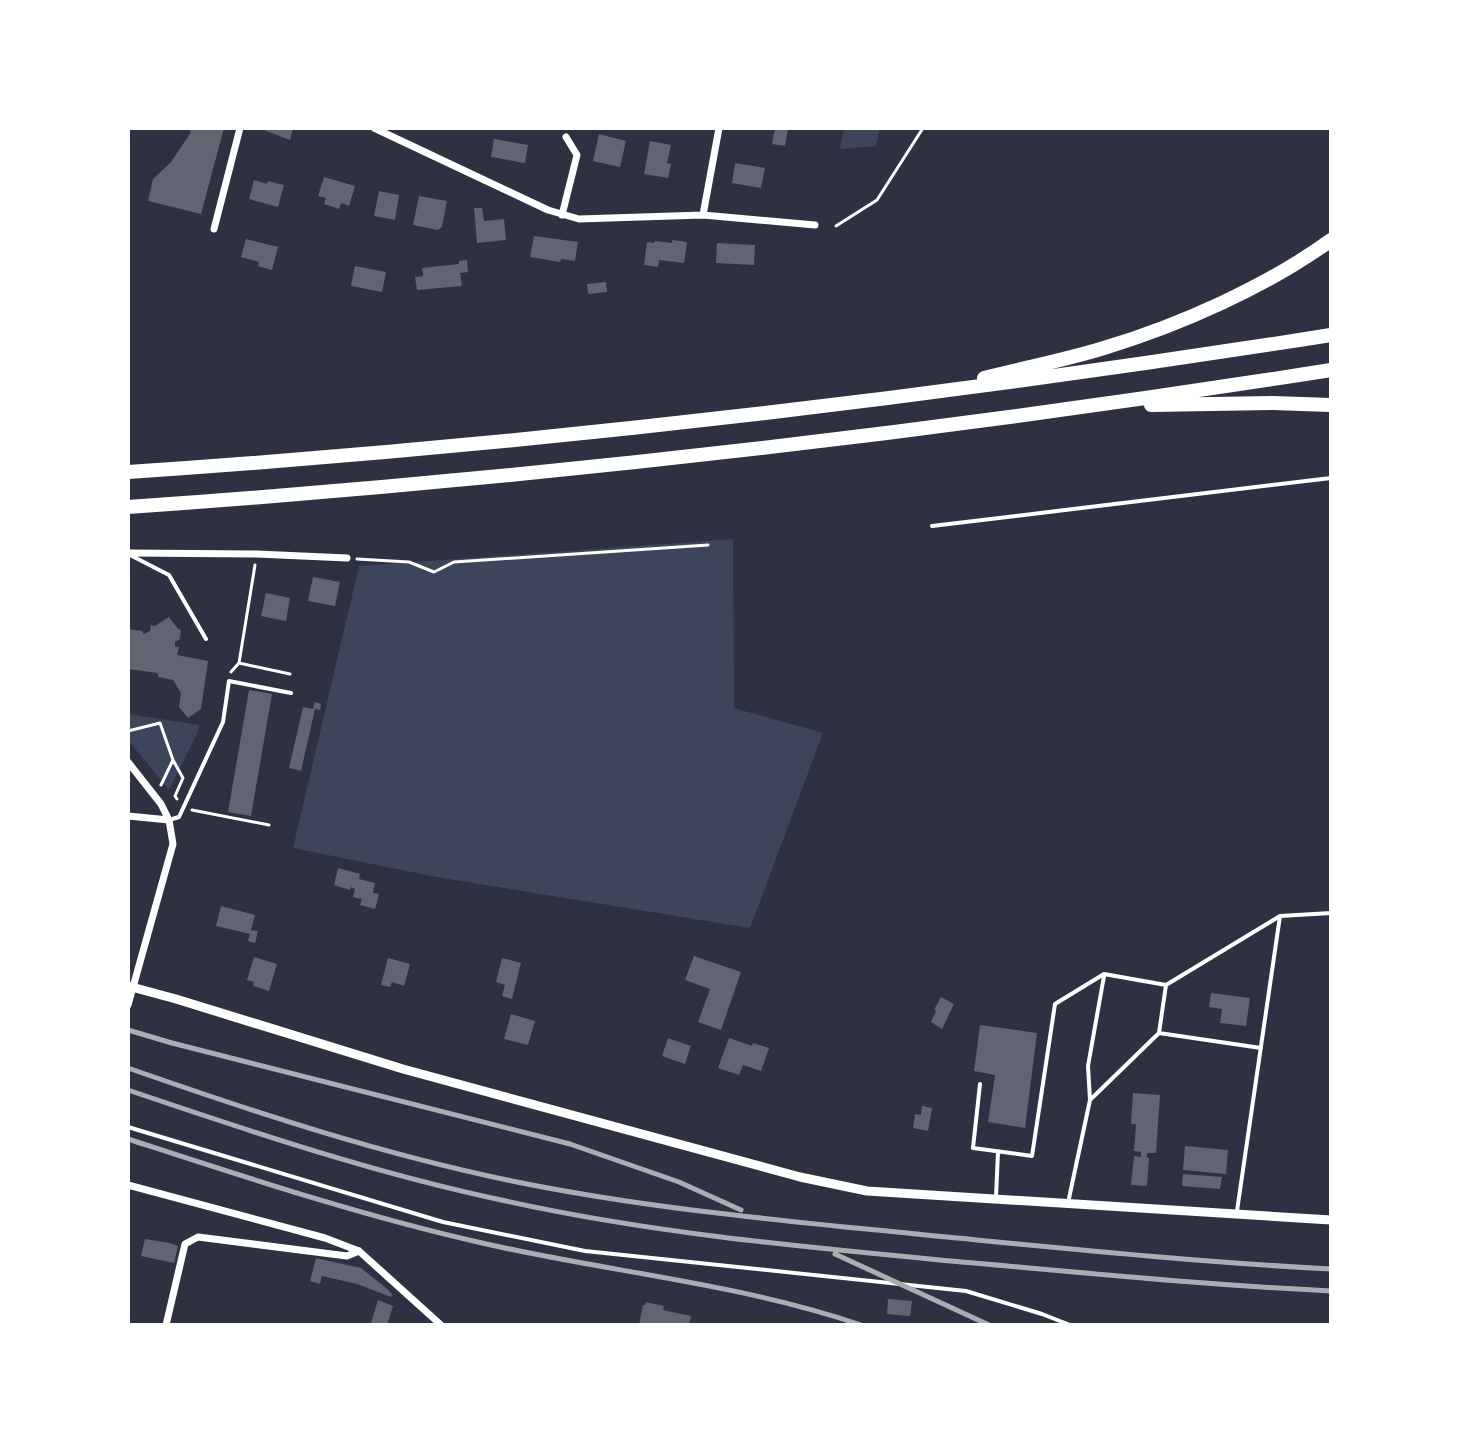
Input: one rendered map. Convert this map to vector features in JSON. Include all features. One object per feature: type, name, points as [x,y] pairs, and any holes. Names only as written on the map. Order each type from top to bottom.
[{"type":"highway","points":[[919,394],[1102,349],[1148,334],[1281,272],[1331,240]]},
{"type":"highway","points":[[128,472],[492,443],[767,413],[1071,375],[1331,335]]},
{"type":"highway","points":[[128,507],[633,464],[950,426],[1331,370]]},
{"type":"highway","points":[[1098,406],[1331,405]]},
{"type":"street","points":[[214,229],[240,128]]},
{"type":"street","points":[[374,128],[500,189],[579,219],[703,215],[815,225]]},
{"type":"street","points":[[703,215],[719,128]]},
{"type":"street","points":[[562,215],[577,155],[566,137]]},
{"type":"street","points":[[128,553],[347,558]]},
{"type":"street","points":[[128,762],[161,804],[169,820],[173,844],[130,987],[128,1005]]},
{"type":"street","points":[[128,816],[169,820]]},
{"type":"street","points":[[130,987],[403,1069],[800,1177],[867,1191],[1331,1220]]},
{"type":"street","points":[[128,1185],[325,1238],[359,1251],[441,1325]]},
{"type":"street","points":[[166,1325],[185,1244],[198,1237],[347,1256],[359,1251]]},
{"type":"lane","points":[[932,526],[1331,478]]},
{"type":"lane","points":[[128,553],[169,575],[206,639]]},
{"type":"lane","points":[[169,820],[179,817],[223,722],[229,681],[291,693]]},
{"type":"lane","points":[[980,1084],[973,1148],[1032,1156],[1055,1004],[1104,974],[1166,985],[1280,916],[1331,913]]},
{"type":"lane","points":[[1236,1214],[1280,916]]},
{"type":"lane","points":[[1068,1204],[1090,1100],[1088,1066],[1104,974]]},
{"type":"lane","points":[[1090,1100],[1159,1033],[1166,985]]},
{"type":"lane","points":[[1159,1033],[1261,1048]]},
{"type":"lane","points":[[128,1127],[458,1225],[585,1251],[966,1291],[1070,1325]]},
{"type":"lane","points":[[996,1200],[998,1152]]},
{"type":"path","points":[[836,226],[877,200],[923,128]]},
{"type":"path","points":[[347,558],[409,562],[434,572],[454,562],[708,545]]},
{"type":"path","points":[[229,681],[239,663],[257,554]]},
{"type":"path","points":[[239,663],[290,674]]},
{"type":"path","points":[[128,731],[160,723],[183,778],[175,796],[183,808],[269,825]]},
{"type":"path","points":[[151,792],[162,784],[173,760]]},
{"type":"shaded area","points":[[844,128],[880,128],[876,146],[840,149]]},
{"type":"shaded area","points":[[733,539],[734,708],[823,733],[750,928],[436,877],[293,848],[359,566]]},
{"type":"shaded area","points":[[128,714],[199,725],[169,790],[128,740]]},
{"type":"building","points":[[192,128],[224,128],[201,214],[148,201],[153,179],[171,162]]},
{"type":"building","points":[[259,128],[293,128],[290,140]]},
{"type":"building","points":[[775,128],[788,128],[785,146],[772,144]]},
{"type":"building","points":[[599,134],[626,141],[620,167],[593,161]]},
{"type":"building","points":[[494,139],[528,145],[525,163],[491,157]]},
{"type":"building","points":[[650,141],[671,145],[668,178],[644,174]]},
{"type":"building","points":[[735,163],[765,168],[761,188],[732,183]]},
{"type":"building","points":[[324,177],[355,186],[349,206],[341,203],[339,209],[324,204],[326,198],[318,196]]},
{"type":"building","points":[[254,180],[284,185],[278,207],[249,199]]},
{"type":"building","points":[[379,191],[399,195],[395,220],[374,216]]},
{"type":"building","points":[[419,196],[447,201],[442,227],[438,230],[413,225]]},
{"type":"building","points":[[474,208],[482,208],[484,221],[504,219],[506,240],[477,243]]},
{"type":"building","points":[[534,236],[578,242],[575,261],[530,257]]},
{"type":"building","points":[[246,239],[278,247],[272,270],[241,257]]},
{"type":"building","points":[[672,240],[687,242],[684,263],[659,260],[658,267],[644,265],[647,242],[672,243]]},
{"type":"building","points":[[717,243],[755,245],[754,265],[716,263]]},
{"type":"building","points":[[467,260],[468,272],[460,273],[462,286],[417,290],[415,277],[423,276],[422,268],[459,264],[459,261]]},
{"type":"building","points":[[355,266],[386,272],[382,292],[351,286]]},
{"type":"building","points":[[606,282],[607,292],[588,294],[587,284]]},
{"type":"building","points":[[313,577],[340,582],[335,606],[308,601]]},
{"type":"building","points":[[266,593],[290,598],[286,621],[261,616]]},
{"type":"building","points":[[169,617],[181,630],[180,639],[175,642],[175,647],[179,647],[177,655],[208,661],[201,709],[188,718],[179,707],[181,693],[173,680],[158,677],[158,673],[128,669],[128,629],[144,634],[150,631],[151,625],[155,626]]},
{"type":"building","points":[[249,690],[272,694],[251,816],[228,812]]},
{"type":"building","points":[[315,702],[321,704],[320,710],[315,709],[301,771],[289,768],[303,707],[313,709]]},
{"type":"building","points":[[338,868],[360,874],[359,879],[375,883],[373,893],[379,894],[375,909],[360,905],[362,899],[353,897],[355,889],[334,885]]},
{"type":"building","points":[[221,906],[255,915],[251,930],[258,931],[255,943],[248,941],[250,934],[216,926]]},
{"type":"building","points":[[694,956],[741,972],[721,1030],[698,1022],[710,989],[685,980]]},
{"type":"building","points":[[254,957],[277,964],[269,991],[253,986],[254,982],[247,980]]},
{"type":"building","points":[[388,958],[410,964],[404,986],[392,982],[390,987],[381,985]]},
{"type":"building","points":[[502,958],[521,963],[512,999],[502,996],[505,985],[496,982]]},
{"type":"building","points":[[1211,993],[1250,998],[1246,1026],[1220,1023],[1222,1009],[1209,1007]]},
{"type":"building","points":[[941,997],[954,1004],[942,1029],[931,1022]]},
{"type":"building","points":[[511,1014],[535,1021],[528,1045],[504,1039]]},
{"type":"building","points":[[980,1025],[1037,1033],[1025,1128],[988,1122],[995,1075],[974,1071]]},
{"type":"building","points":[[668,1038],[691,1046],[685,1064],[662,1056]]},
{"type":"building","points":[[729,1038],[769,1048],[761,1071],[743,1065],[739,1075],[718,1068]]},
{"type":"building","points":[[1133,1093],[1160,1095],[1156,1153],[1147,1153],[1147,1186],[1131,1185],[1134,1156],[1141,1157],[1141,1152],[1134,1151],[1136,1124],[1131,1124]]},
{"type":"building","points":[[922,1106],[932,1108],[928,1131],[913,1128],[915,1114],[921,1115]]},
{"type":"building","points":[[1185,1146],[1228,1150],[1226,1174],[1183,1170]]},
{"type":"building","points":[[1183,1174],[1222,1177],[1220,1189],[1182,1186]]},
{"type":"building","points":[[145,1239],[178,1246],[174,1263],[141,1256]]},
{"type":"building","points":[[316,1258],[361,1268],[386,1288],[391,1297],[357,1284],[322,1276],[320,1284],[310,1281]]},
{"type":"building","points":[[888,1299],[912,1301],[910,1316],[887,1314]]},
{"type":"building","points":[[378,1300],[393,1306],[387,1325],[371,1323]]},
{"type":"building","points":[[646,1302],[664,1306],[663,1310],[691,1316],[689,1325],[639,1325]]},
{"type":"railway","points":[[128,1030],[570,1144],[679,1182],[741,1210]]},
{"type":"railway","points":[[128,1068],[366,1145],[563,1191],[666,1207],[822,1225],[1230,1263],[1331,1269]]},
{"type":"railway","points":[[128,1090],[410,1178],[506,1201],[616,1222],[727,1238],[895,1256],[1188,1282],[1331,1291]]},
{"type":"railway","points":[[128,1139],[393,1221],[529,1253],[720,1288],[861,1325]]},
{"type":"railway","points":[[835,1254],[989,1325]]}]
